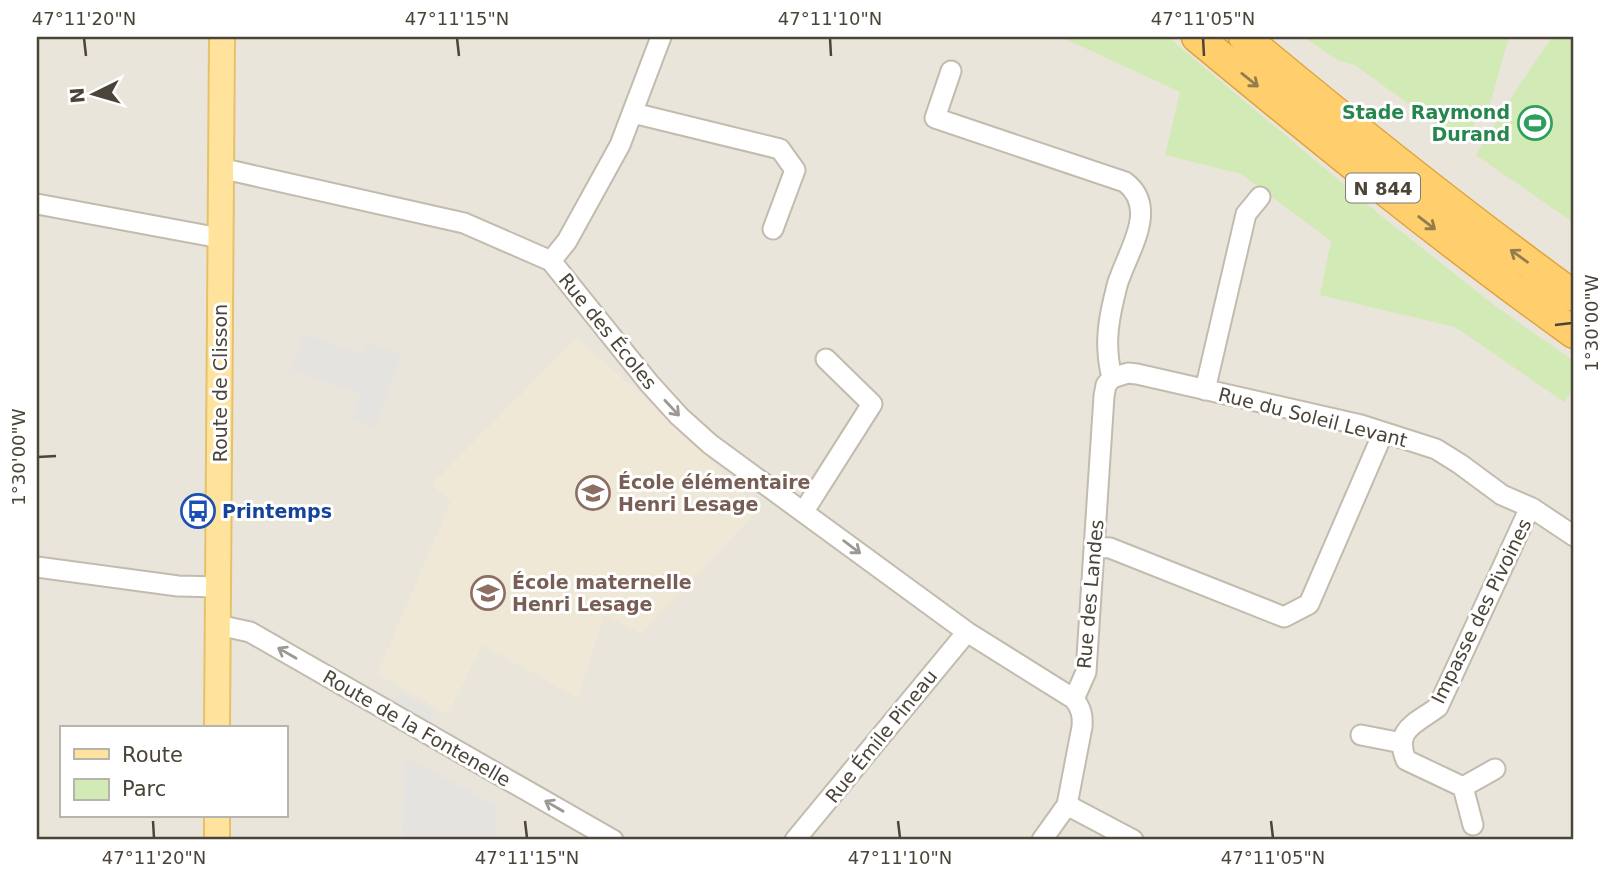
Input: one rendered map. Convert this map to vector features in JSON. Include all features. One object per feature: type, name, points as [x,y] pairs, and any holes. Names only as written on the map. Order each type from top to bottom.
[{"type":"highway","name":"N 844","points":[[1197,37],[1385,190],[1574,333]]},
{"type":"highway","name":"N 844","points":[[1244,37],[1386,154],[1574,296]]},
{"type":"main road","name":"Route de Clisson","points":[[217,726],[222,37]]},
{"type":"main road","points":[[217,818],[217,840]]},
{"type":"street","points":[[551,261],[566,241],[620,145],[661,37]]},
{"type":"street","points":[[951,71],[935,118],[1125,182],[1137,196],[1141,216],[1139,229],[1119,277],[1109,327],[1107,348],[1112,378]]},
{"type":"street","points":[[633,113],[780,149],[795,170],[773,229]]},
{"type":"street","name":"Rue des Écoles","points":[[220,168],[464,223],[551,261],[649,383],[679,416],[710,443],[967,632],[1074,699]]},
{"type":"street","points":[[1205,390],[1246,214],[1260,197]]},
{"type":"street","points":[[37,204],[220,238]]},
{"type":"street","points":[[804,511],[872,404],[827,359]]},
{"type":"street","name":"Rue du Soleil Levant","points":[[1112,378],[1128,373],[1136,374],[1361,425],[1436,449],[1502,495],[1531,508],[1574,536]]},
{"type":"street","name":"Rue des Landes","points":[[1074,699],[1086,672],[1104,396],[1106,385],[1112,378]]},
{"type":"street","points":[[1095,547],[1110,548],[1284,617],[1308,604],[1383,433]]},
{"type":"street","name":"Impasse des Pivoines","points":[[1402,743],[1410,726],[1438,708],[1531,508]]},
{"type":"street","points":[[37,568],[178,586],[219,587]]},
{"type":"street","name":"Route de la Fontenelle","points":[[218,625],[250,632],[613,840]]},
{"type":"street","name":"Rue Émile Pineau","points":[[795,840],[967,632]]},
{"type":"street","points":[[1042,840],[1067,805],[1083,717],[1074,699]]},
{"type":"street","points":[[1361,735],[1402,743],[1406,760],[1463,787],[1473,825]]},
{"type":"street","points":[[1463,787],[1494,769]]},
{"type":"street","points":[[1067,805],[1133,840]]},
{"type":"shaded area","points":[[37,37],[1574,37],[1574,840],[37,840]]},
{"type":"shaded area","points":[[305,334],[362,354],[367,343],[401,355],[375,427],[352,419],[361,394],[292,370]]},
{"type":"shaded area","name":"École élémentaire Henri Lesage","points":[[577,338],[647,400],[760,509],[641,633],[604,615],[578,698],[482,645],[448,714],[377,674],[451,502],[432,484]]},
{"type":"shaded area","points":[[400,692],[434,713],[428,724],[393,702]]},
{"type":"shaded area","points":[[405,757],[497,806],[496,840],[402,840]]},
{"type":"green space","points":[[1061,37],[1168,37],[1385,219],[1498,308],[1574,361],[1574,392],[1564,402],[1455,327],[1320,295],[1331,241],[1241,174],[1165,155],[1180,92]]},
{"type":"green space","points":[[1304,37],[1509,37],[1489,107],[1482,106],[1465,145],[1355,65],[1337,60]]},
{"type":"green space","name":"Stade Raymond Durand","points":[[1552,37],[1574,37],[1574,223],[1476,155]]},
{"type":"place","name":"Stade Raymond Durand","points":[[1535,123]]},
{"type":"place","name":"École élémentaire Henri Lesage","points":[[593,493]]},
{"type":"place","name":"Printemps","points":[[198,511]]},
{"type":"place","name":"École maternelle Henri Lesage","points":[[488,593]]}]
